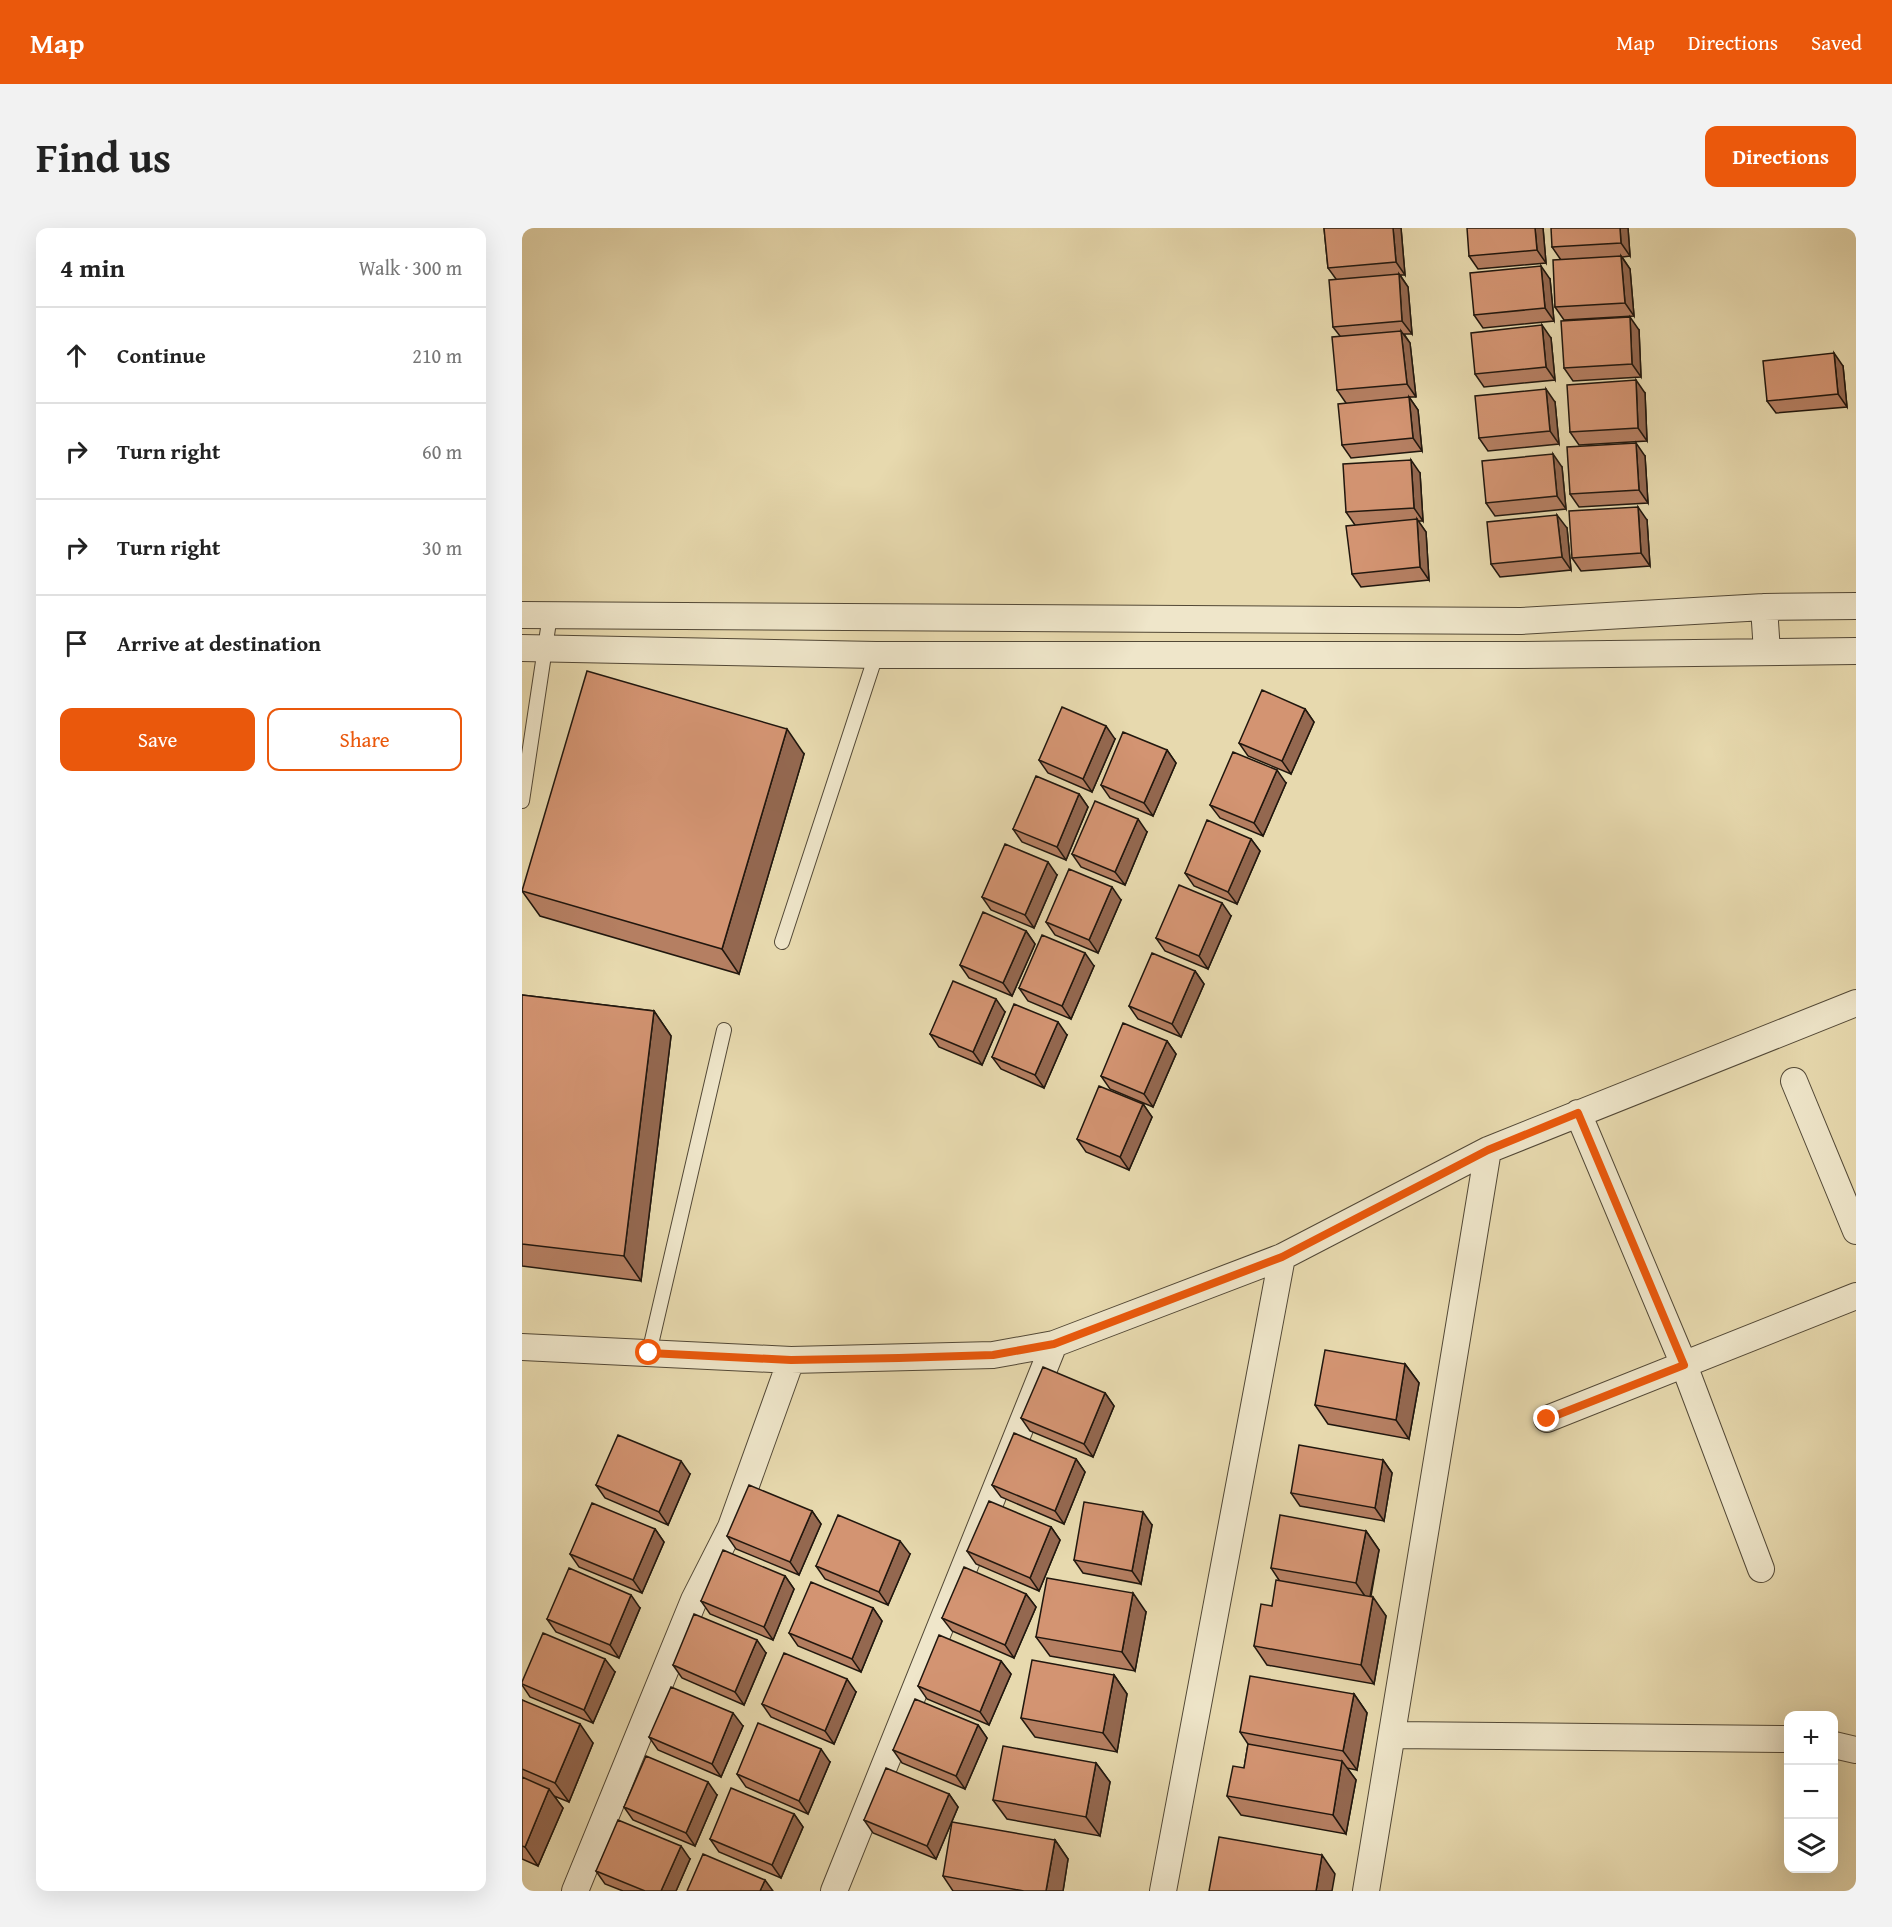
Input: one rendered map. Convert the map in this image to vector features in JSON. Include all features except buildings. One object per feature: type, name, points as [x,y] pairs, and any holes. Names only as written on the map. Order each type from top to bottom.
[{"type":"street","points":[[522,615],[1521,621],[1764,607],[1856,606]]},
{"type":"street","points":[[1764,607],[1767,652]]},
{"type":"street","points":[[1521,621],[1522,654]]},
{"type":"street","points":[[533,648],[876,655],[1856,651]]},
{"type":"street","points":[[522,1347],[791,1360],[993,1355],[1054,1344],[1282,1257],[1488,1150],[1856,1003]]},
{"type":"street","points":[[1794,1081],[1856,1231]]},
{"type":"street","points":[[1578,1113],[1684,1365],[1761,1569]]},
{"type":"street","points":[[1366,1891],[1488,1150]]},
{"type":"street","points":[[1163,1891],[1282,1257]]},
{"type":"street","points":[[1547,1419],[1856,1296]]},
{"type":"street","points":[[834,1891],[1054,1344]]},
{"type":"street","points":[[575,1891],[694,1600],[731,1527],[791,1360]]},
{"type":"street","points":[[1392,1735],[1784,1739]]},
{"type":"street","points":[[1838,1746],[1856,1750]]},
{"type":"lane","points":[[522,801],[533,648],[550,615]]},
{"type":"lane","points":[[782,942],[876,655]]},
{"type":"lane","points":[[649,1353],[724,1030]]},
{"type":"route","points":[[649,1353],[791,1360],[899,1358],[993,1355],[1054,1344],[1282,1257],[1488,1150],[1578,1113],[1684,1365],[1547,1419]]}]
